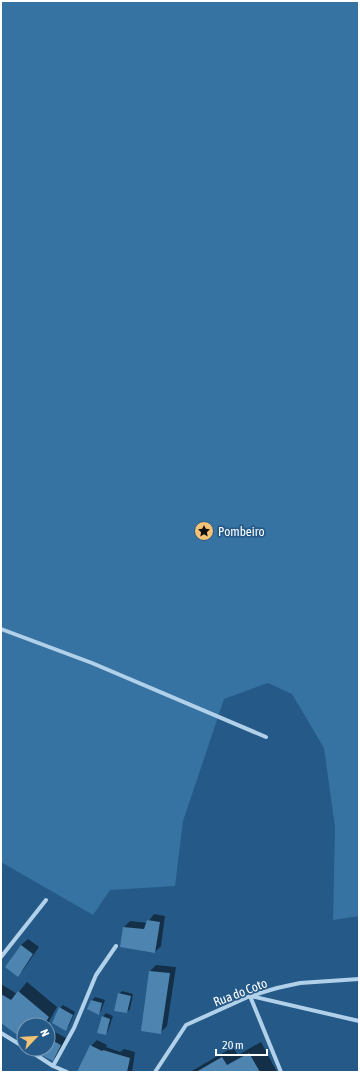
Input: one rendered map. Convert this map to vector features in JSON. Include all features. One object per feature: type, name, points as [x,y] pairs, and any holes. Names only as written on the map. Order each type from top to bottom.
[{"type":"street","points":[[1,629],[92,663],[266,737]]},
{"type":"street","points":[[1,957],[46,900]]},
{"type":"street","points":[[53,1066],[74,1028],[96,975],[116,946]]},
{"type":"street","name":"Rua do Coto","points":[[155,1072],[186,1025],[250,996],[300,983],[359,979]]},
{"type":"street","points":[[250,996],[359,1021]]},
{"type":"street","points":[[250,996],[281,1072]]},
{"type":"street","points":[[1,1033],[16,1042]]},
{"type":"street","points":[[39,1057],[53,1066],[67,1072]]},
{"type":"shaded area","points":[[1,1],[359,1],[359,916],[333,920],[335,827],[324,748],[292,694],[268,683],[224,699],[183,821],[175,886],[110,890],[93,915],[1,862]]},
{"type":"building","points":[[147,920],[160,922],[155,953],[120,947],[123,927],[144,929]]},
{"type":"building","points":[[21,945],[33,954],[18,977],[5,967]]},
{"type":"building","points":[[149,971],[170,973],[161,1034],[141,1031]]},
{"type":"building","points":[[18,991],[49,1017],[16,1017],[16,1034],[1,1023],[1,994],[11,1000]]},
{"type":"building","points":[[118,993],[131,996],[127,1013],[114,1011]]},
{"type":"building","points":[[91,1000],[102,1003],[99,1015],[87,1009]]},
{"type":"building","points":[[59,1007],[73,1015],[66,1031],[56,1025],[56,1017],[55,1017]]},
{"type":"building","points":[[102,1016],[110,1019],[106,1035],[97,1033]]},
{"type":"building","points":[[56,1042],[61,1045],[56,1055]]},
{"type":"building","points":[[90,1045],[102,1051],[103,1050],[130,1058],[127,1072],[77,1072]]},
{"type":"building","points":[[249,1053],[260,1072],[196,1072],[222,1057],[227,1065]]},
{"type":"building","points":[[45,1057],[55,1057],[53,1061]]},
{"type":"place","name":"Pombeiro","points":[[204,531]]}]
